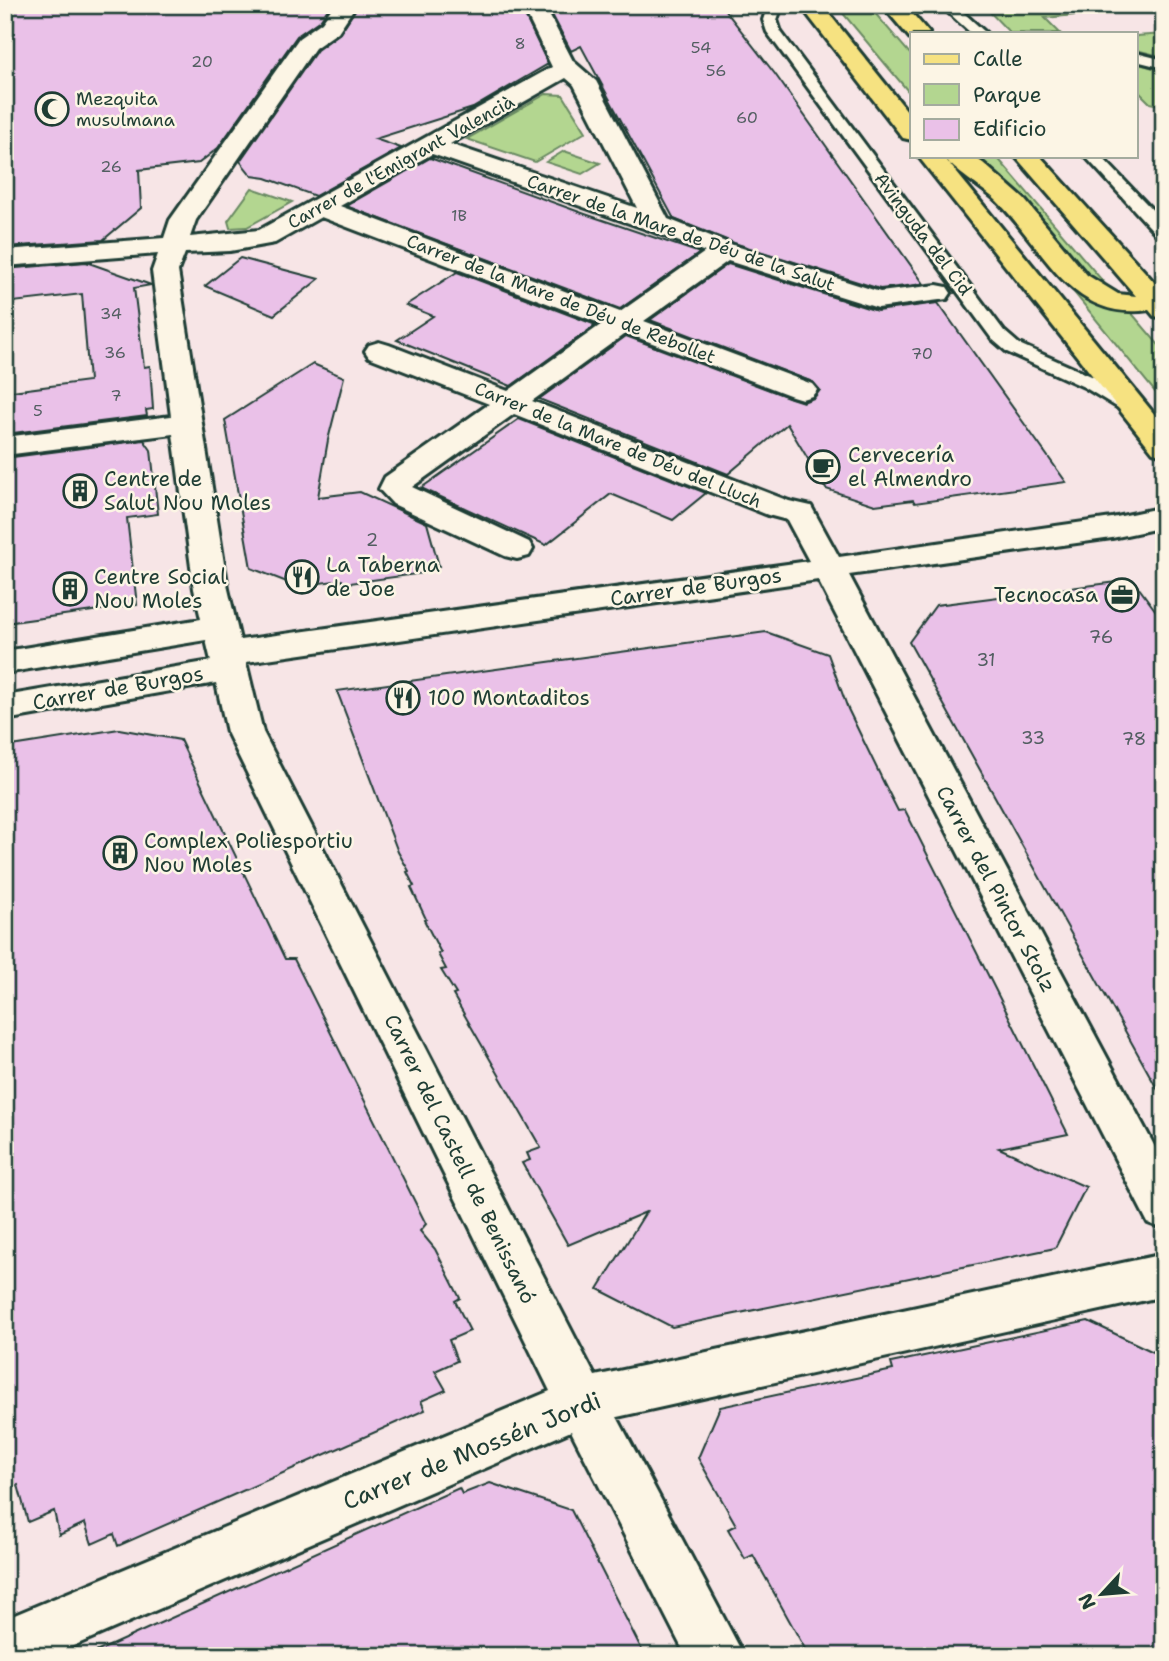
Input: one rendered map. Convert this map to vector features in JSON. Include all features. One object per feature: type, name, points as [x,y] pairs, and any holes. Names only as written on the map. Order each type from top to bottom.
[{"type":"main road","points":[[811,5],[909,128]]},
{"type":"main road","points":[[893,5],[917,32]]},
{"type":"main road","name":"Avinguda del Cid","points":[[932,158],[1164,446]]},
{"type":"main road","points":[[959,158],[997,188],[1020,211],[1084,289],[1118,305],[1161,302]]},
{"type":"main road","points":[[1029,158],[1161,302]]},
{"type":"street","name":"Carrer del Castell de Benissanó","points":[[345,5],[330,27],[307,43],[183,220],[165,271],[211,589],[245,732],[581,1402],[716,1656]]},
{"type":"street","points":[[533,5],[564,65],[584,81],[658,224]]},
{"type":"street","name":"Carrer de l'Emigrant Valencià","points":[[5,258],[174,244],[230,243],[266,237],[546,81],[562,71],[564,65]]},
{"type":"street","name":"Carrer de la Mare de Déu de la Salut","points":[[429,145],[658,224],[724,251],[878,300],[937,293]]},
{"type":"street","name":"Carrer de la Mare de Déu de Rebollet","points":[[320,208],[802,390]]},
{"type":"street","points":[[517,550],[404,497],[395,489],[401,479],[724,251]]},
{"type":"street","name":"Carrer de la Mare de Déu del Lluch","points":[[379,351],[779,508],[800,513],[828,569]]},
{"type":"street","points":[[5,446],[186,424]]},
{"type":"street","name":"Carrer de Burgos","points":[[5,662],[226,649],[828,569],[1112,528],[1164,517]]},
{"type":"street","name":"Carrer del Pintor Stolz","points":[[828,569],[1164,1209]]},
{"type":"street","name":"Carrer de Burgos","points":[[5,708],[226,649]]},
{"type":"street","name":"Carrer de Mossén Jordi","points":[[5,1647],[581,1402],[1164,1275]]},
{"type":"lane","name":"Avinguda del Cid","points":[[775,5],[770,20],[774,32],[998,335],[1013,348],[1091,383],[1132,408]]},
{"type":"lane","points":[[947,5],[978,32]]},
{"type":"lane","points":[[1138,58],[1164,64]]},
{"type":"lane","points":[[1095,158],[1164,232]]},
{"type":"green space","points":[[836,5],[868,5],[910,54],[910,94]]},
{"type":"green space","points":[[983,5],[1164,5],[1045,18],[1059,32],[1009,32]]},
{"type":"green space","points":[[1164,34],[1164,57],[1138,50],[1138,36]]},
{"type":"green space","points":[[1138,64],[1164,71],[1164,106],[1150,103],[1138,91]]},
{"type":"green space","points":[[546,94],[563,95],[586,132],[535,162],[467,139]]},
{"type":"green space","points":[[564,151],[600,163],[582,174],[546,162]]},
{"type":"green space","points":[[973,158],[998,158],[1118,299],[1105,295],[1006,186]]},
{"type":"green space","points":[[252,188],[292,202],[247,227],[230,228],[228,221]]},
{"type":"green space","points":[[1072,290],[1077,290],[1102,305],[1129,310],[1164,351],[1164,403]]},
{"type":"building","points":[[5,5],[150,5],[249,14],[249,5],[331,5],[320,20],[297,36],[218,148],[199,163],[139,170],[141,208],[103,240],[5,247]]},
{"type":"building","points":[[358,5],[520,5],[548,64],[473,108],[375,139],[401,148],[315,196],[266,178],[252,176],[240,161],[317,50],[340,33]]},
{"type":"building","points":[[547,5],[721,5],[775,74],[924,284],[880,289],[734,243],[674,219],[581,46],[571,51]]},
{"type":"building","points":[[430,158],[700,253],[620,309],[346,206]]},
{"type":"building","points":[[240,258],[319,279],[274,315],[205,286]]},
{"type":"building","points":[[86,262],[151,285],[134,288],[144,367],[150,366],[153,409],[146,410],[147,416],[5,434],[5,392],[89,381],[82,294],[5,303],[5,269]]},
{"type":"building","points":[[728,264],[877,311],[938,303],[1066,482],[915,503],[913,500],[875,505],[826,489],[787,424],[728,474],[539,399],[626,336],[803,402],[814,398],[820,390],[813,382],[650,320]]},
{"type":"building","points":[[457,272],[596,325],[511,386],[397,340],[433,316],[406,305]]},
{"type":"building","points":[[313,364],[344,377],[328,440],[318,497],[360,492],[427,523],[439,566],[423,570],[424,573],[343,584],[342,580],[297,586],[251,568],[225,420]]},
{"type":"building","points":[[519,419],[706,493],[673,520],[611,494],[546,545],[421,488]]},
{"type":"building","points":[[144,440],[151,450],[158,514],[127,518],[137,605],[5,623],[5,458]]},
{"type":"building","points":[[1133,580],[1164,622],[1164,1101],[909,642],[936,605]]},
{"type":"building","points":[[766,632],[828,654],[848,709],[898,811],[905,810],[1068,1134],[999,1148],[1086,1187],[1055,1248],[672,1327],[598,1289],[646,1212],[568,1245],[522,1163],[530,1160],[527,1153],[541,1148],[441,970],[446,969],[438,954],[441,953],[424,920],[426,919],[411,887],[414,886],[407,872],[409,871],[398,852],[337,691]]},
{"type":"building","points":[[119,729],[180,740],[285,959],[294,959],[426,1224],[420,1231],[435,1249],[460,1298],[455,1301],[470,1331],[449,1340],[457,1361],[435,1371],[446,1390],[421,1401],[425,1410],[118,1546],[114,1534],[92,1544],[85,1523],[59,1535],[54,1511],[28,1522],[18,1485],[5,1489],[5,747]]},
{"type":"building","points":[[1088,1321],[1164,1357],[1164,1656],[809,1656],[753,1555],[745,1559],[728,1529],[736,1525],[698,1458],[720,1407],[893,1370],[891,1363]]},
{"type":"building","points":[[490,1483],[571,1510],[645,1656],[87,1656],[459,1488],[462,1494]]},
{"type":"place","name":"Mezquita musulmana","points":[[52,109]]},
{"type":"place","name":"Cervecería el Almendro","points":[[823,467]]},
{"type":"place","name":"Centre de Salut Nou Moles","points":[[80,491]]},
{"type":"place","name":"La Taberna de Joe","points":[[302,577]]},
{"type":"place","name":"Centre Social Nou Moles","points":[[70,589]]},
{"type":"place","name":"Tecnocasa","points":[[1122,595]]},
{"type":"place","name":"100 Montaditos","points":[[403,698]]},
{"type":"place","name":"Complex Poliesportiu Nou Moles","points":[[120,853]]}]
